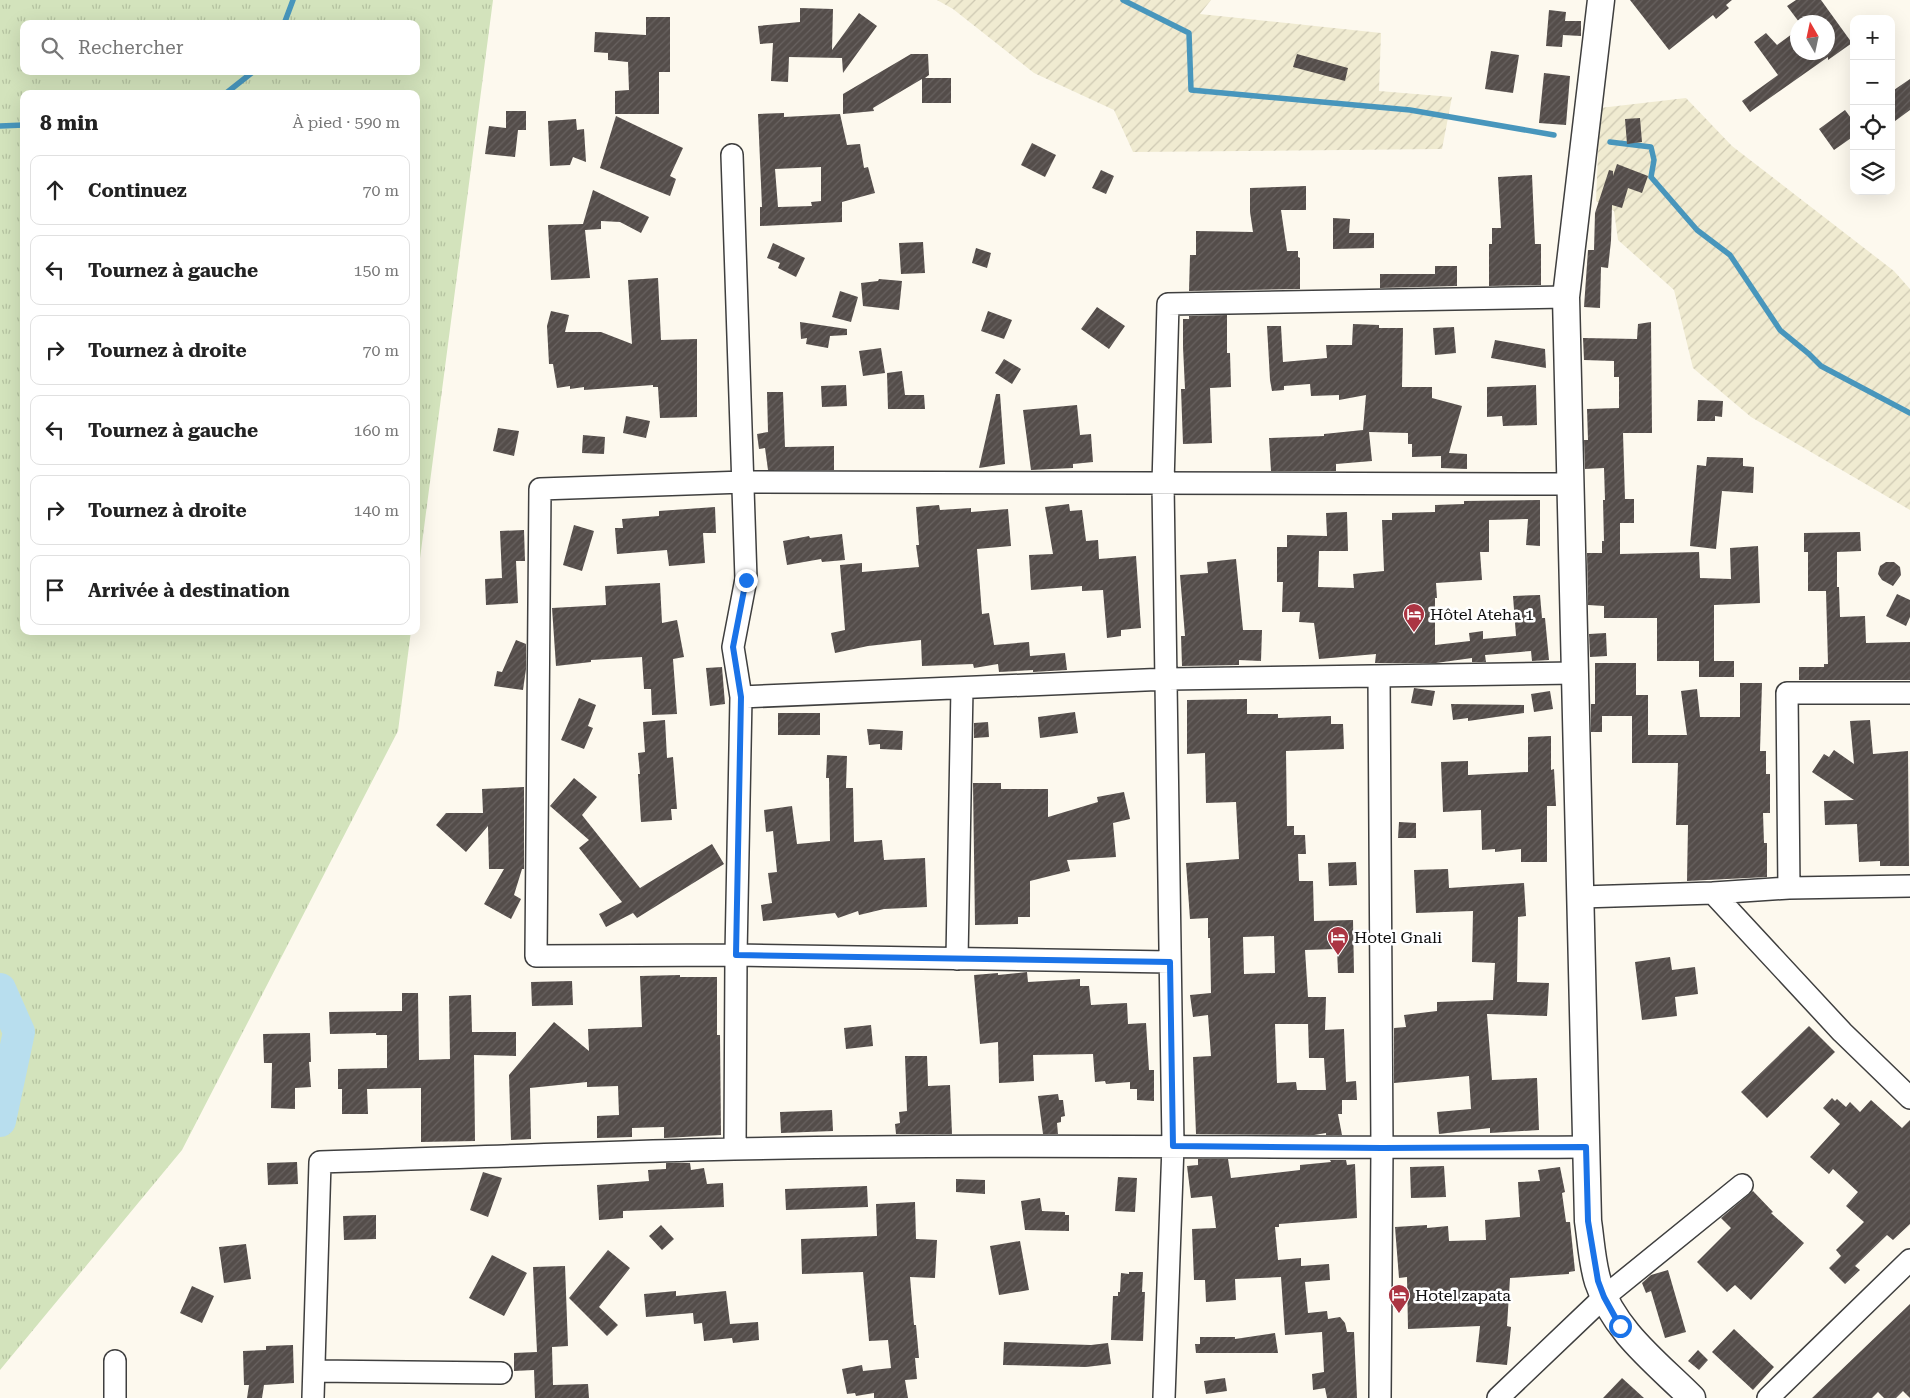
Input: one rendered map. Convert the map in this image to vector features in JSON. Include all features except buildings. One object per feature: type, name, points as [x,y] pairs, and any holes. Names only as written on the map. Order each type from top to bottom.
[{"type":"street","points":[[1601,0],[1566,297],[1588,1221],[1598,1281],[1604,1297],[1620,1326],[1692,1398]]},
{"type":"street","points":[[732,155],[746,580],[733,647],[741,697],[736,955],[735,1149]]},
{"type":"street","points":[[1164,1398],[1173,1146],[1164,484],[1168,304],[1566,297]]},
{"type":"street","points":[[1170,962],[736,955],[536,956],[540,489],[744,482],[1570,484]]},
{"type":"street","points":[[741,697],[1168,679],[1575,673]]},
{"type":"street","points":[[1379,676],[1382,1148],[1380,1398]]},
{"type":"street","points":[[957,959],[962,688]]},
{"type":"street","points":[[1789,888],[1787,693],[1910,693]]},
{"type":"street","points":[[1581,898],[1789,888],[1910,886]]},
{"type":"street","points":[[1713,893],[1842,1032],[1910,1098]]},
{"type":"street","points":[[313,1398],[320,1162],[735,1149],[1173,1146],[1586,1147]]},
{"type":"street","points":[[1498,1398],[1604,1297],[1742,1185]]},
{"type":"street","points":[[1768,1398],[1910,1260]]},
{"type":"street","points":[[115,1361],[116,1398]]},
{"type":"street","points":[[314,1371],[501,1373]]},
{"type":"shaded area","points":[[937,0],[1211,0],[1200,14],[1381,33],[1379,91],[1452,97],[1442,149],[1133,152],[1114,110],[1034,73],[953,9]]},
{"type":"shaded area","points":[[1686,98],[1732,146],[1894,271],[1910,289],[1910,510],[1751,417],[1693,368],[1674,290],[1618,240],[1614,211],[1596,201],[1600,108]]},
{"type":"green space","points":[[0,0],[493,0],[420,558],[420,90],[20,90],[20,635],[410,635],[398,731],[182,1150],[0,1370]]},
{"type":"waterway","points":[[286,20],[293,0]]},
{"type":"waterway","points":[[1123,0],[1189,33],[1191,90],[1410,110],[1554,135]]},
{"type":"waterway","points":[[230,90],[249,75]]},
{"type":"waterway","points":[[0,126],[20,125]]},
{"type":"waterway","points":[[1610,142],[1651,147],[1654,160],[1651,177],[1697,230],[1730,255],[1780,330],[1821,366],[1910,413]]},
{"type":"waterway","points":[[0,989],[19,1032],[0,1121]]},
{"type":"place","name":"Hôtel Ateha 1","points":[[1414,633]]},
{"type":"place","name":"Hotel Gnali","points":[[1338,956]]},
{"type":"place","name":"Hotel zapata","points":[[1399,1314]]},
{"type":"route","points":[[746,580],[733,647],[741,697],[736,955],[1170,962],[1173,1146],[1586,1147],[1588,1221],[1598,1281],[1604,1297],[1620,1326]]}]
